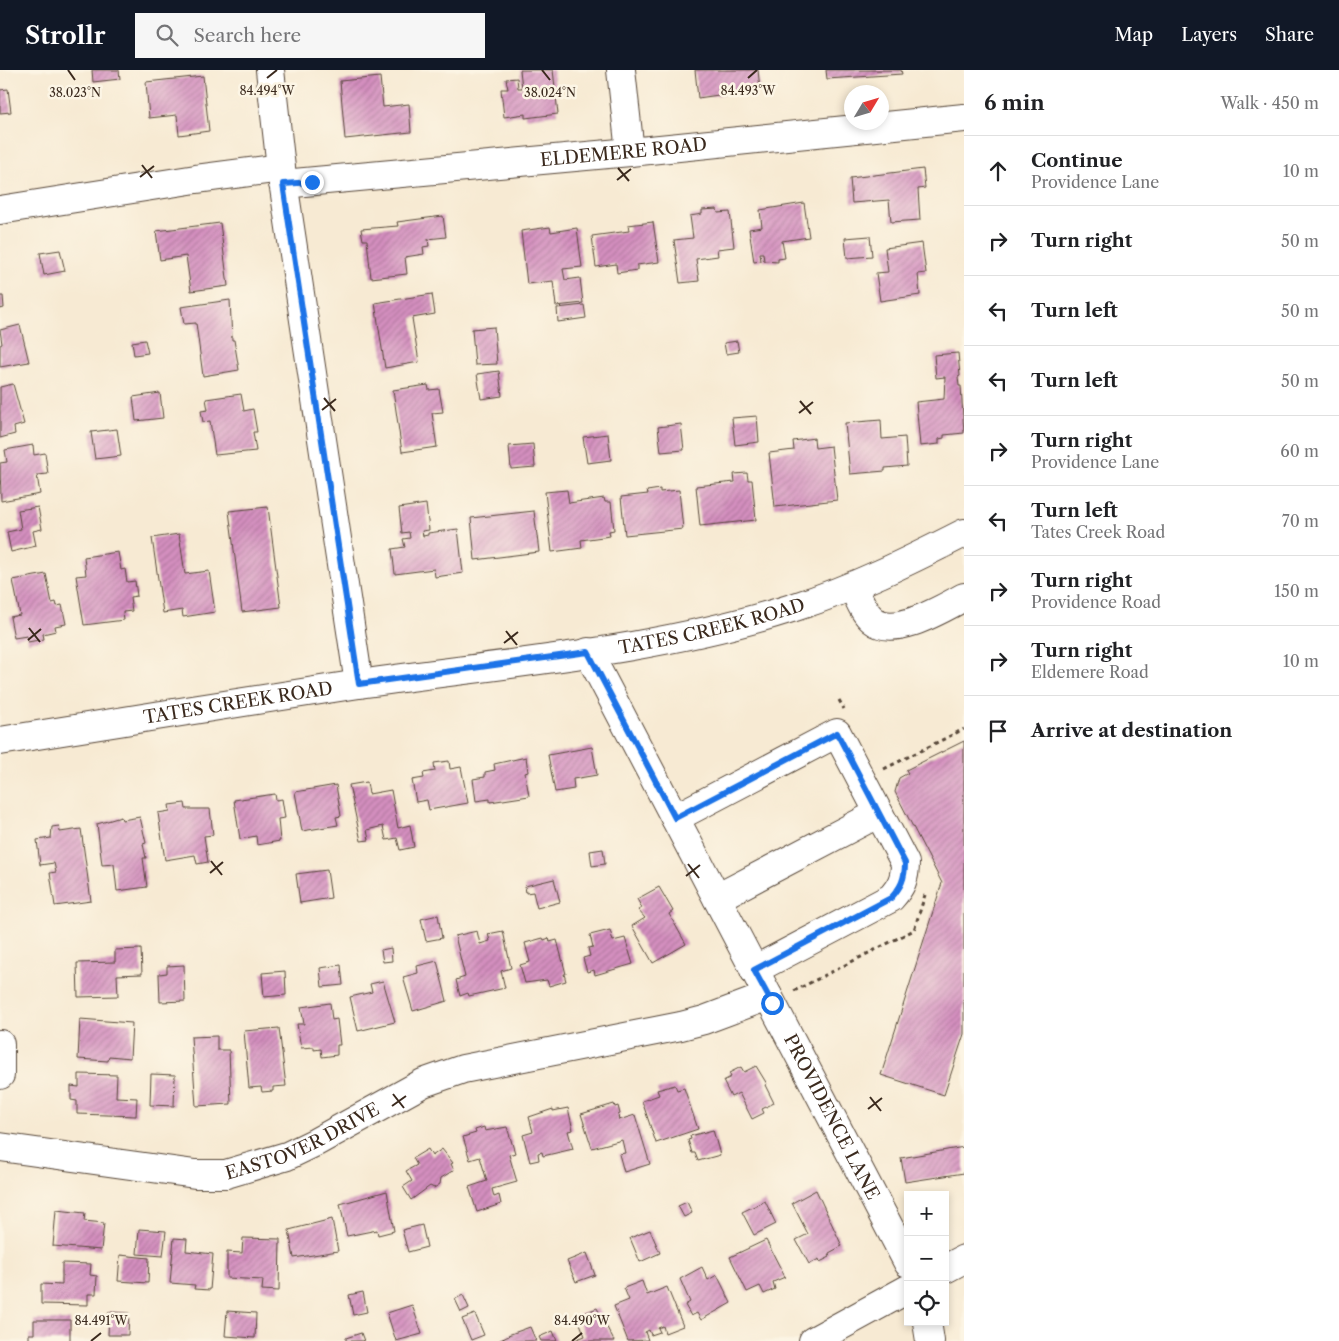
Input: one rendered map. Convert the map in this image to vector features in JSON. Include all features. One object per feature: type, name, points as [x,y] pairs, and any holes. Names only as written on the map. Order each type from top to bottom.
[{"type":"street","points":[[270,70],[282,176],[359,684]]},
{"type":"street","points":[[621,70],[630,152]]},
{"type":"street","name":"ELDEMERE ROAD","points":[[0,210],[196,179],[282,176],[630,152],[964,118]]},
{"type":"street","name":"TATES CREEK ROAD","points":[[0,741],[359,684],[588,652],[698,632],[794,607],[854,586],[964,533]]},
{"type":"street","points":[[854,586],[864,608],[873,621],[889,625],[917,622],[964,598]]},
{"type":"street","name":"PROVIDENCE LANE","points":[[588,652],[904,1255]]},
{"type":"street","points":[[675,818],[837,733],[905,863],[905,876],[901,887],[891,898],[754,970]]},
{"type":"street","points":[[717,898],[879,813]]},
{"type":"street","name":"EASTOVER DRIVE","points":[[0,1147],[195,1174],[226,1174],[247,1169],[294,1152],[423,1083],[463,1069],[681,1026],[770,1000]]},
{"type":"street","points":[[0,1044],[0,1075]]},
{"type":"street","points":[[949,1267],[964,1259]]},
{"type":"street","points":[[813,1341],[904,1291]]},
{"type":"street","points":[[928,1326],[930,1341]]},
{"type":"path","points":[[839,700],[848,717]]},
{"type":"path","points":[[877,774],[901,759],[964,729]]},
{"type":"path","points":[[770,1000],[914,930],[926,887]]},
{"type":"building","points":[[92,70],[119,70],[120,79],[93,82]]},
{"type":"building","points":[[520,70],[553,70],[558,114],[525,118],[525,114],[504,117],[501,89],[508,89],[506,79],[517,78],[518,88],[522,88]]},
{"type":"building","points":[[695,70],[758,70],[760,89],[698,98]]},
{"type":"building","points":[[826,70],[901,70],[902,74],[827,79]]},
{"type":"building","points":[[203,76],[209,131],[179,135],[177,115],[149,118],[146,82]]},
{"type":"building","points":[[380,77],[383,107],[409,104],[411,132],[345,139],[340,81]]},
{"type":"building","points":[[8,89],[11,112],[0,113],[0,90]]},
{"type":"building","points":[[923,169],[925,188],[918,189],[920,220],[891,222],[889,200],[852,203],[850,178]]},
{"type":"building","points":[[804,203],[809,237],[782,241],[785,258],[778,259],[778,262],[764,261],[763,253],[760,253],[761,261],[754,262],[749,229],[762,227],[760,210]]},
{"type":"building","points":[[717,209],[718,213],[730,212],[734,247],[717,249],[718,256],[696,259],[699,281],[680,283],[674,240],[693,238],[690,216],[702,214],[702,210]]},
{"type":"building","points":[[443,216],[446,237],[428,239],[429,246],[423,247],[424,254],[405,257],[407,274],[371,278],[367,240],[363,240],[361,229],[398,226],[397,222]]},
{"type":"building","points":[[653,222],[659,262],[637,265],[637,270],[617,273],[616,264],[596,267],[592,236],[629,231],[628,225]]},
{"type":"building","points":[[220,223],[228,286],[191,291],[186,256],[160,260],[156,231]]},
{"type":"building","points":[[550,227],[551,232],[577,228],[582,267],[563,269],[565,280],[580,278],[583,303],[556,306],[553,281],[527,284],[521,231]]},
{"type":"building","points":[[870,236],[872,256],[847,258],[845,238]]},
{"type":"building","points":[[922,243],[926,273],[918,274],[920,295],[880,301],[876,273],[888,272],[885,248]]},
{"type":"building","points":[[60,250],[65,271],[44,275],[40,253]]},
{"type":"building","points":[[432,294],[435,314],[412,318],[419,362],[385,368],[375,303]]},
{"type":"building","points":[[0,296],[3,296],[4,308],[0,309]]},
{"type":"building","points":[[230,300],[232,340],[234,340],[239,370],[203,376],[196,323],[184,324],[181,307]]},
{"type":"building","points":[[584,305],[586,318],[558,322],[557,308]]},
{"type":"building","points":[[20,325],[29,362],[0,367],[0,345],[2,344],[0,330]]},
{"type":"building","points":[[494,327],[497,364],[475,365],[472,329]]},
{"type":"building","points":[[145,340],[148,353],[134,355],[132,342]]},
{"type":"building","points":[[737,341],[739,352],[726,354],[724,343]]},
{"type":"building","points":[[958,353],[960,376],[958,377],[959,386],[961,386],[964,433],[944,435],[944,438],[939,439],[939,444],[920,446],[916,402],[944,399],[945,377],[936,378],[934,355]]},
{"type":"building","points":[[499,371],[502,396],[481,399],[477,374]]},
{"type":"building","points":[[13,384],[24,424],[14,427],[15,434],[0,438],[0,387]]},
{"type":"building","points":[[428,385],[429,390],[439,389],[443,412],[432,413],[437,447],[402,452],[393,390]]},
{"type":"building","points":[[160,393],[163,418],[136,421],[133,397]]},
{"type":"building","points":[[241,394],[244,411],[253,409],[257,432],[253,432],[256,451],[215,455],[210,421],[203,422],[201,411],[208,410],[206,399]]},
{"type":"building","points":[[757,416],[759,442],[735,445],[732,418]]},
{"type":"building","points":[[881,420],[882,439],[905,437],[907,466],[885,468],[885,471],[850,474],[845,423]]},
{"type":"building","points":[[681,424],[684,450],[661,452],[658,427]]},
{"type":"building","points":[[117,429],[121,456],[95,459],[91,432]]},
{"type":"building","points":[[608,434],[611,460],[587,463],[583,437]]},
{"type":"building","points":[[814,438],[815,448],[831,446],[837,500],[775,507],[769,453],[794,450],[793,441]]},
{"type":"building","points":[[533,444],[535,467],[511,469],[509,446]]},
{"type":"building","points":[[33,445],[34,455],[45,453],[48,474],[37,475],[40,494],[1,501],[0,463],[7,462],[5,450]]},
{"type":"building","points":[[747,473],[748,480],[752,480],[756,520],[700,526],[696,486],[735,482],[734,474]]},
{"type":"building","points":[[660,489],[660,492],[679,490],[683,529],[625,535],[621,497],[648,494],[647,491]]},
{"type":"building","points":[[567,490],[569,503],[604,498],[605,502],[611,502],[614,530],[609,531],[610,536],[581,540],[582,548],[552,552],[545,492]]},
{"type":"building","points":[[426,504],[429,530],[422,531],[423,536],[428,535],[428,533],[458,529],[463,573],[435,577],[434,569],[395,574],[392,549],[405,547],[403,539],[410,538],[409,532],[402,533],[399,508]]},
{"type":"building","points":[[38,507],[42,529],[33,531],[36,546],[11,552],[7,532],[21,529],[18,510]]},
{"type":"building","points":[[268,507],[281,607],[242,612],[229,511]]},
{"type":"building","points":[[534,511],[539,552],[475,560],[471,518]]},
{"type":"building","points":[[179,534],[185,574],[209,571],[215,612],[183,617],[182,610],[163,613],[152,538]]},
{"type":"building","points":[[118,552],[121,570],[125,569],[127,582],[135,581],[137,596],[130,597],[132,611],[123,612],[124,620],[84,625],[76,576],[86,575],[84,557]]},
{"type":"building","points":[[46,574],[52,603],[56,602],[57,606],[62,605],[66,624],[55,626],[56,631],[43,634],[44,639],[28,642],[27,636],[14,638],[10,617],[20,615],[13,580]]},
{"type":"building","points":[[964,741],[964,1034],[944,1095],[881,1075],[942,883],[895,792],[899,778],[908,773],[906,770]]},
{"type":"building","points":[[592,747],[597,775],[573,779],[574,789],[555,792],[548,755]]},
{"type":"building","points":[[526,757],[528,772],[525,773],[529,796],[490,802],[490,799],[476,801],[473,779],[485,777],[485,772],[495,770],[494,764]]},
{"type":"building","points":[[449,761],[450,769],[461,767],[468,803],[429,810],[427,800],[416,802],[412,780],[424,778],[423,773],[435,771],[434,763]]},
{"type":"building","points":[[367,782],[369,794],[391,790],[398,828],[410,825],[414,847],[400,850],[397,838],[386,840],[383,826],[367,830],[369,840],[361,841],[349,785]]},
{"type":"building","points":[[336,785],[341,816],[336,817],[338,825],[302,831],[295,792]]},
{"type":"building","points":[[275,794],[276,800],[282,799],[285,818],[278,819],[280,841],[257,845],[256,836],[240,839],[234,800]]},
{"type":"building","points":[[185,803],[186,809],[210,809],[213,835],[204,836],[208,862],[197,864],[195,855],[165,860],[158,813],[170,811],[169,805]]},
{"type":"building","points":[[121,817],[122,820],[140,817],[146,843],[143,844],[146,858],[143,858],[147,887],[117,891],[114,864],[102,865],[97,824]]},
{"type":"building","points":[[59,826],[60,832],[81,829],[91,901],[55,906],[50,873],[56,872],[54,863],[40,865],[37,840],[51,838],[52,827]]},
{"type":"building","points":[[603,849],[605,864],[592,866],[590,851]]},
{"type":"building","points":[[327,870],[331,898],[300,903],[296,874]]},
{"type":"building","points":[[554,879],[560,902],[537,908],[533,892],[526,893],[525,886]]},
{"type":"building","points":[[659,887],[673,911],[669,914],[686,944],[653,963],[632,926],[645,918],[638,910],[642,908],[637,899]]},
{"type":"building","points":[[438,915],[442,938],[426,941],[421,919]]},
{"type":"building","points":[[610,930],[613,941],[625,938],[633,964],[595,975],[594,970],[587,972],[583,958],[590,956],[588,948],[593,947],[590,935]]},
{"type":"building","points":[[477,931],[480,944],[490,941],[488,934],[503,931],[511,968],[501,971],[505,988],[469,996],[468,993],[460,996],[456,980],[465,977],[455,936]]},
{"type":"building","points":[[543,938],[544,940],[549,938],[550,942],[557,940],[566,974],[564,974],[566,981],[549,986],[547,980],[525,983],[520,965],[530,962],[525,943]]},
{"type":"building","points":[[391,948],[392,961],[383,962],[381,950]]},
{"type":"building","points":[[141,949],[142,974],[117,975],[118,996],[78,997],[77,963],[115,962],[115,950]]},
{"type":"building","points":[[437,961],[447,1001],[413,1011],[403,977],[418,973],[417,966]]},
{"type":"building","points":[[184,965],[185,1001],[160,1002],[159,974],[167,973],[167,966]]},
{"type":"building","points":[[341,965],[343,985],[322,987],[320,968]]},
{"type":"building","points":[[285,971],[286,995],[264,997],[262,973]]},
{"type":"building","points":[[383,981],[395,1022],[358,1031],[350,997],[372,992],[370,984]]},
{"type":"building","points":[[330,1003],[332,1020],[337,1019],[340,1045],[337,1045],[337,1055],[322,1057],[321,1049],[314,1050],[314,1047],[301,1048],[297,1024],[304,1024],[301,1007]]},
{"type":"building","points":[[80,1019],[132,1023],[130,1058],[109,1056],[108,1061],[78,1059]]},
{"type":"building","points":[[279,1028],[286,1086],[273,1087],[273,1091],[262,1092],[261,1087],[249,1088],[244,1031]]},
{"type":"building","points":[[217,1036],[217,1050],[229,1050],[231,1104],[196,1106],[191,1037]]},
{"type":"building","points":[[756,1066],[767,1084],[765,1085],[774,1103],[762,1109],[764,1113],[752,1119],[739,1093],[731,1097],[723,1081],[731,1077],[729,1073],[741,1067],[744,1072]]},
{"type":"building","points":[[79,1074],[117,1075],[116,1097],[137,1098],[136,1116],[77,1114],[77,1101],[71,1100],[71,1086],[79,1087]]},
{"type":"building","points":[[151,1074],[175,1075],[174,1106],[150,1105]]},
{"type":"building","points":[[675,1085],[677,1090],[684,1088],[698,1129],[656,1143],[642,1101],[659,1095],[657,1090]]},
{"type":"building","points":[[614,1104],[615,1107],[618,1106],[619,1120],[635,1115],[650,1164],[624,1172],[619,1154],[625,1153],[622,1140],[592,1148],[581,1114]]},
{"type":"building","points":[[568,1108],[573,1130],[568,1131],[573,1149],[543,1156],[542,1152],[538,1153],[539,1160],[530,1162],[523,1135],[533,1132],[529,1117],[553,1109],[553,1111]]},
{"type":"building","points":[[484,1127],[485,1131],[507,1127],[515,1153],[509,1155],[517,1182],[492,1189],[494,1197],[499,1195],[501,1204],[477,1212],[469,1187],[487,1181],[480,1157],[470,1160],[463,1137],[476,1133],[475,1130]]},
{"type":"building","points":[[713,1130],[720,1155],[698,1161],[695,1153],[692,1153],[688,1140],[691,1139],[690,1136]]},
{"type":"building","points":[[964,1147],[964,1173],[905,1182],[901,1158]]},
{"type":"building","points":[[428,1149],[432,1156],[442,1149],[453,1163],[451,1164],[454,1170],[441,1178],[440,1184],[434,1188],[430,1186],[411,1200],[403,1187],[412,1181],[406,1171],[417,1165],[413,1158]]},
{"type":"building","points":[[816,1190],[842,1246],[829,1253],[830,1257],[820,1262],[819,1259],[809,1264],[796,1240],[808,1234],[792,1203]]},
{"type":"building","points":[[387,1191],[394,1231],[378,1235],[377,1230],[347,1236],[340,1204]]},
{"type":"building","points":[[765,1201],[776,1224],[754,1235],[742,1212]]},
{"type":"building","points":[[687,1202],[692,1213],[684,1217],[678,1206]]},
{"type":"building","points":[[56,1210],[85,1213],[84,1221],[104,1223],[101,1250],[53,1246]]},
{"type":"building","points":[[332,1219],[338,1251],[294,1258],[289,1230]]},
{"type":"building","points":[[422,1225],[427,1247],[408,1252],[402,1230]]},
{"type":"building","points":[[139,1229],[166,1231],[163,1256],[137,1254]]},
{"type":"building","points":[[650,1230],[660,1253],[640,1262],[630,1238]]},
{"type":"building","points":[[174,1238],[187,1239],[186,1251],[213,1254],[210,1290],[194,1289],[195,1285],[170,1283]]},
{"type":"building","points":[[243,1238],[280,1239],[279,1291],[262,1290],[263,1280],[227,1278],[227,1252],[242,1253]]},
{"type":"building","points":[[766,1240],[785,1277],[773,1282],[775,1289],[764,1294],[760,1286],[747,1292],[730,1257]]},
{"type":"building","points":[[587,1253],[595,1275],[576,1282],[567,1261]]},
{"type":"building","points":[[120,1255],[149,1258],[148,1283],[118,1281]]},
{"type":"building","points":[[62,1263],[91,1264],[90,1275],[97,1276],[96,1294],[88,1294],[88,1305],[41,1304],[41,1284],[62,1285]]},
{"type":"building","points":[[702,1267],[708,1280],[717,1275],[731,1303],[701,1320],[697,1313],[691,1316],[685,1305],[690,1302],[680,1279]]},
{"type":"building","points":[[642,1281],[647,1295],[667,1287],[683,1326],[665,1333],[663,1326],[658,1328],[660,1332],[651,1335],[649,1330],[645,1332],[648,1340],[628,1341],[614,1306],[629,1300],[624,1288]]},
{"type":"building","points":[[363,1292],[367,1312],[353,1315],[349,1295]]},
{"type":"building","points":[[463,1295],[469,1308],[461,1312],[455,1299]]},
{"type":"building","points":[[412,1305],[422,1334],[396,1341],[387,1313]]},
{"type":"building","points":[[597,1308],[614,1341],[572,1341],[585,1336],[577,1316]]},
{"type":"building","points":[[227,1311],[256,1313],[255,1338],[225,1336]]},
{"type":"building","points":[[109,1312],[129,1313],[128,1335],[108,1335]]},
{"type":"building","points":[[475,1314],[484,1335],[471,1340],[462,1319]]},
{"type":"building","points":[[34,1320],[70,1320],[70,1341],[29,1341],[29,1334],[34,1334]]},
{"type":"building","points":[[530,1327],[536,1341],[498,1341],[508,1335]]},
{"type":"building","points":[[553,1331],[557,1341],[541,1341],[539,1337]]},
{"type":"building","points":[[361,1333],[364,1341],[346,1341],[346,1338]]},
{"type":"route","points":[[312,182],[283,184],[359,684],[588,652],[675,818],[837,733],[905,863],[905,876],[901,887],[891,898],[754,970],[772,1003]]}]
